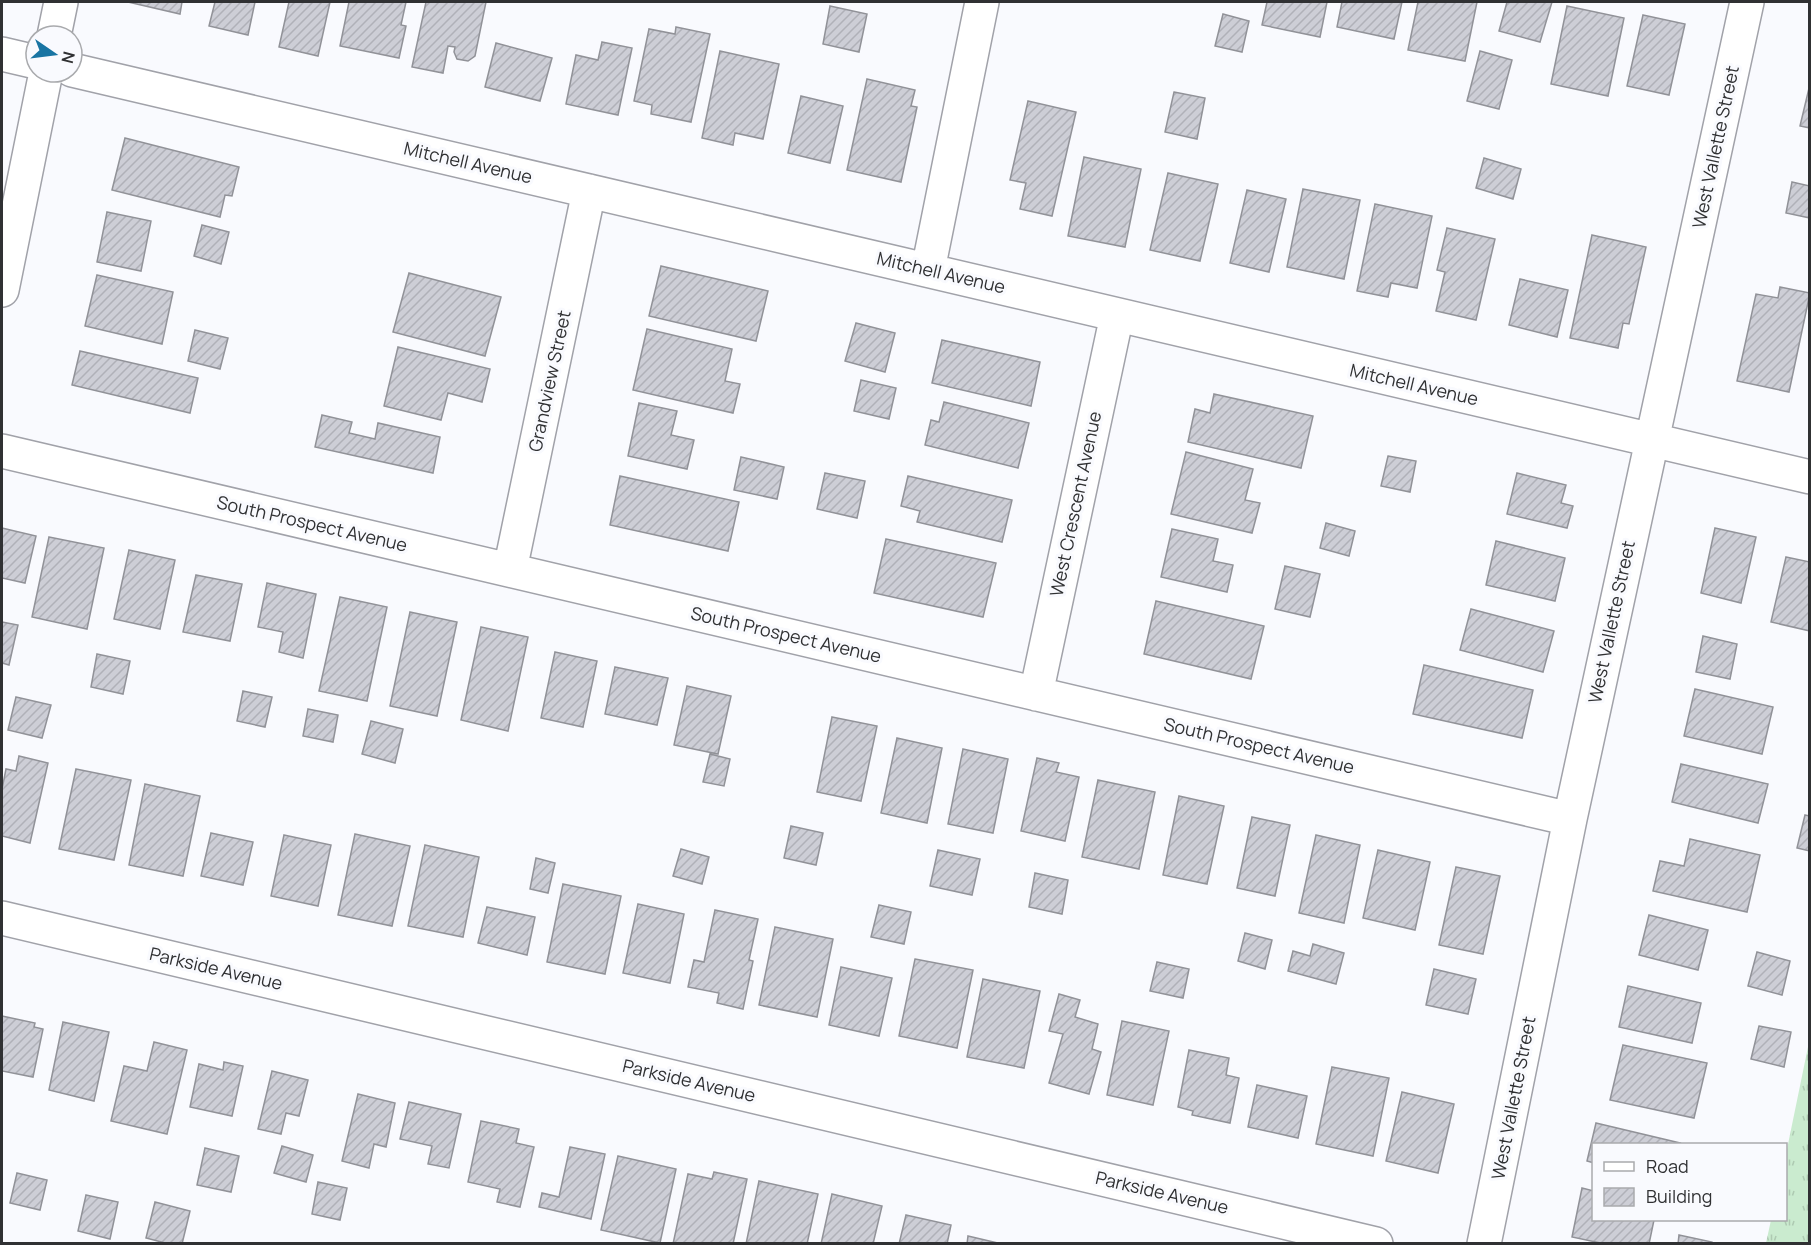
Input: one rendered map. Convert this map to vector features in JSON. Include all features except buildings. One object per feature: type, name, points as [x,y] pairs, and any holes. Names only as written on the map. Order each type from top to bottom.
[{"type":"street","points":[[56,24],[61,2]]},
{"type":"street","points":[[928,270],[982,2]]},
{"type":"street","name":"West Vallette Street","points":[[1484,1244],[1570,819],[1747,2]]},
{"type":"street","points":[[2,54],[24,59]]},
{"type":"street","name":"Mitchell Avenue","points":[[84,73],[1809,477]]},
{"type":"street","points":[[2,290],[44,84]]},
{"type":"street","name":"Grandview Street","points":[[510,570],[589,191]]},
{"type":"street","name":"West Crescent Avenue","points":[[1036,694],[1117,315]]},
{"type":"street","name":"South Prospect Avenue","points":[[2,451],[1570,819]]},
{"type":"street","name":"Parkside Avenue","points":[[2,918],[1376,1244]]},
{"type":"green space","points":[[1809,1042],[1809,1243],[1766,1243],[1771,1221],[1787,1221],[1787,1149]]}]
